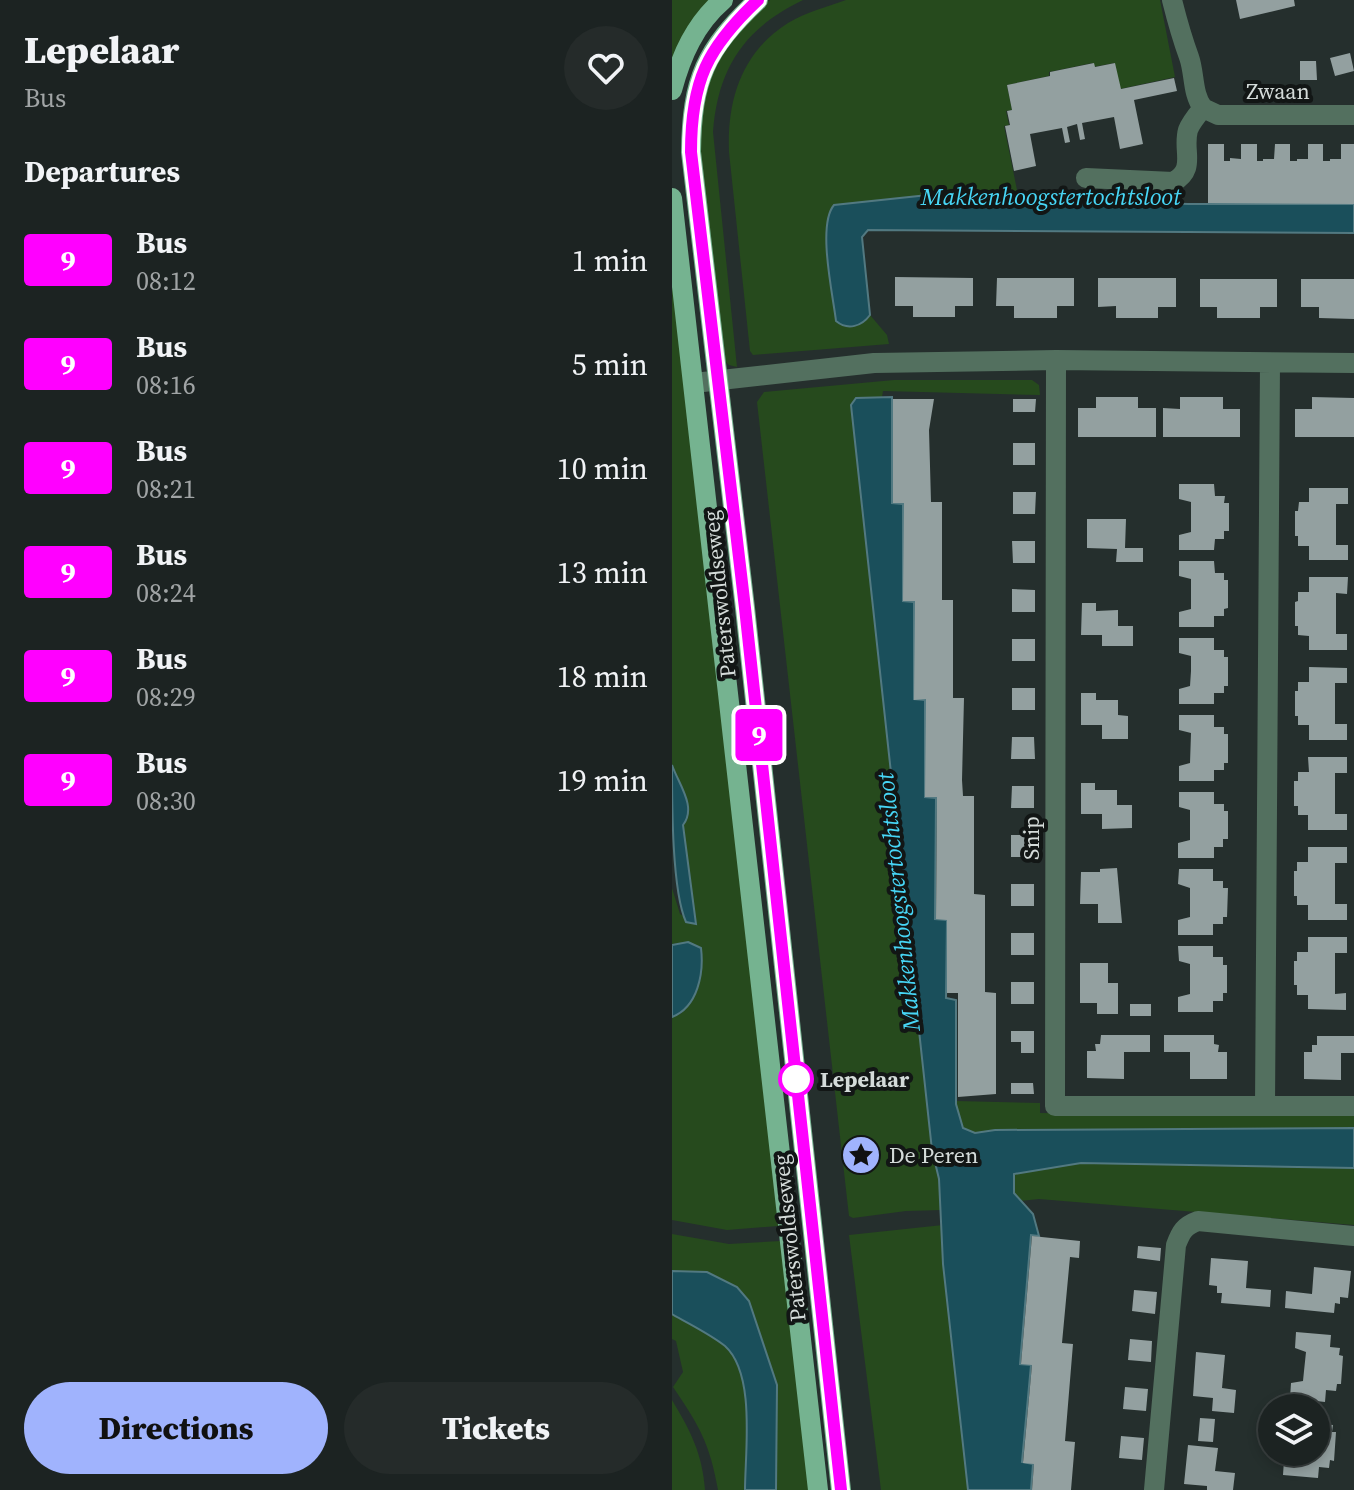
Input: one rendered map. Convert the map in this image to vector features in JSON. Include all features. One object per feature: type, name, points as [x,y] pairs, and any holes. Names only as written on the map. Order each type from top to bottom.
[{"type":"main road","points":[[672,90],[682,54],[710,11],[723,0]]},
{"type":"main road","name":"Paterswoldseweg","points":[[758,0],[729,27],[705,64],[691,112],[691,152],[719,380],[841,1490]]},
{"type":"main road","name":"Paterswoldseweg","points":[[672,198],[818,1490]]},
{"type":"street","points":[[1086,178],[1173,182],[1183,177],[1187,167],[1188,130],[1203,108],[1198,101],[1172,0]]},
{"type":"street","name":"Zwaan","points":[[1203,108],[1218,115],[1354,115]]},
{"type":"street","points":[[694,383],[874,363],[1056,360],[1354,363]]},
{"type":"street","name":"Snip","points":[[1056,360],[1055,1106],[1354,1106]]},
{"type":"street","points":[[1265,1106],[1270,363]]},
{"type":"street","points":[[1154,1490],[1176,1245],[1187,1224],[1198,1221],[1354,1236]]},
{"type":"green space","points":[[672,0],[710,0],[693,19],[672,58]]},
{"type":"green space","points":[[770,0],[803,0],[765,23],[738,52],[721,88],[713,132],[737,367],[724,360],[699,158],[700,104],[722,47]]},
{"type":"green space","points":[[846,0],[1160,0],[1175,77],[1120,89],[1114,63],[1093,67],[1092,63],[1007,85],[1012,110],[1006,111],[1009,125],[1004,126],[1019,200],[928,195],[834,205],[831,208],[836,321],[845,326],[854,326],[870,315],[887,335],[889,344],[753,355],[750,351],[729,152],[735,96],[740,78],[749,63],[772,35],[802,16]]},
{"type":"green space","points":[[672,274],[778,1226],[727,1230],[672,1220],[672,1017],[682,1013],[688,942],[672,944],[672,888],[680,914],[696,923],[683,825],[688,803],[672,765]]},
{"type":"green space","points":[[894,380],[1032,380],[1039,385],[1040,395],[883,391],[882,397],[856,398],[851,405],[932,1150],[942,1210],[853,1218],[849,1216],[757,402],[764,392]]},
{"type":"green space","points":[[956,1101],[1040,1103],[1040,1113],[1354,1115],[1354,1128],[995,1130],[975,1133],[963,1128]]},
{"type":"green space","points":[[1081,1163],[1354,1168],[1354,1225],[1039,1199],[1020,1201],[1014,1193],[1014,1174]]},
{"type":"green space","points":[[943,1225],[943,1264],[968,1490],[881,1490],[849,1235]]},
{"type":"green space","points":[[672,1234],[729,1244],[781,1241],[809,1490],[776,1490],[777,1385],[764,1352],[682,1272],[672,1271]]},
{"type":"green space","points":[[672,1314],[725,1346],[735,1359],[741,1375],[747,1414],[745,1490],[718,1490],[702,1436],[673,1387],[683,1372],[676,1341],[672,1339]]},
{"type":"green space","points":[[672,1400],[694,1443],[705,1490],[672,1490]]},
{"type":"water","points":[[928,195],[1188,204],[1354,204],[1354,233],[868,230],[862,237],[870,315],[854,326],[845,326],[836,321],[826,244],[829,215],[834,205]]},
{"type":"water","points":[[892,397],[892,503],[903,504],[903,601],[914,602],[914,699],[925,700],[925,797],[936,798],[935,919],[947,920],[946,998],[956,1000],[956,1104],[963,1128],[975,1133],[995,1130],[1354,1128],[1354,1168],[1081,1163],[1014,1174],[1014,1193],[1033,1214],[1039,1236],[1031,1235],[1020,1364],[1031,1365],[1022,1462],[1033,1464],[1031,1490],[968,1490],[943,1264],[939,1179],[932,1150],[851,405],[856,398]]},
{"type":"water","points":[[672,765],[688,803],[683,825],[696,924],[686,922],[678,890]]},
{"type":"water","points":[[688,942],[701,948],[700,978],[688,1006],[672,1017],[672,945]]},
{"type":"water","points":[[672,1271],[707,1272],[737,1287],[749,1301],[777,1385],[776,1490],[745,1490],[747,1414],[741,1375],[735,1359],[725,1346],[672,1314]]},
{"type":"building","points":[[1236,0],[1294,0],[1295,6],[1240,19]]},
{"type":"building","points":[[1350,53],[1354,71],[1335,76],[1330,58]]},
{"type":"building","points":[[1300,61],[1316,61],[1317,80],[1300,80]]},
{"type":"building","points":[[1094,63],[1095,67],[1115,63],[1121,89],[1174,78],[1177,91],[1134,100],[1143,144],[1120,149],[1114,117],[1082,123],[1085,139],[1080,140],[1077,124],[1067,127],[1070,142],[1065,143],[1062,128],[1030,134],[1036,166],[1014,171],[1005,126],[1010,125],[1007,111],[1012,110],[1007,85]]},
{"type":"building","points":[[1208,144],[1224,144],[1224,161],[1230,161],[1230,158],[1241,159],[1241,144],[1257,144],[1257,161],[1263,161],[1274,159],[1275,144],[1290,144],[1290,161],[1297,161],[1308,159],[1308,144],[1323,144],[1323,161],[1330,161],[1341,159],[1341,144],[1354,144],[1354,204],[1208,203]]},
{"type":"building","points":[[895,277],[973,278],[973,306],[955,306],[955,317],[913,317],[913,306],[895,306]]},
{"type":"building","points":[[997,278],[1074,278],[1074,306],[1057,306],[1057,318],[1014,318],[1014,306],[996,306]]},
{"type":"building","points":[[1098,278],[1176,278],[1176,307],[1158,307],[1158,318],[1116,318],[1116,306],[1098,307]]},
{"type":"building","points":[[1200,279],[1277,279],[1277,307],[1260,307],[1260,318],[1217,318],[1217,307],[1200,307]]},
{"type":"building","points":[[1301,279],[1354,279],[1354,319],[1319,318],[1319,307],[1301,307]]},
{"type":"building","points":[[1096,397],[1138,397],[1138,408],[1156,408],[1156,437],[1078,437],[1078,408],[1096,408]]},
{"type":"building","points":[[1180,397],[1223,397],[1223,409],[1240,409],[1240,437],[1163,437],[1163,408],[1180,409]]},
{"type":"building","points":[[1312,397],[1354,398],[1354,437],[1295,437],[1295,409],[1312,409]]},
{"type":"building","points":[[893,399],[934,399],[929,430],[931,502],[942,502],[942,600],[953,600],[953,698],[964,698],[963,796],[974,796],[974,894],[985,895],[985,992],[996,993],[996,1094],[958,1097],[958,993],[947,993],[947,920],[936,919],[937,797],[925,797],[926,699],[914,700],[915,601],[903,601],[904,503],[893,503]]},
{"type":"building","points":[[1013,399],[1036,399],[1035,412],[1013,412]]},
{"type":"building","points":[[1013,443],[1035,443],[1035,465],[1013,465]]},
{"type":"building","points":[[1179,484],[1214,484],[1215,496],[1225,496],[1224,503],[1229,503],[1229,531],[1224,531],[1224,539],[1215,539],[1214,550],[1179,550],[1179,535],[1191,532],[1191,502],[1179,499]]},
{"type":"building","points":[[1309,488],[1348,488],[1348,504],[1336,504],[1336,545],[1348,545],[1348,560],[1309,560],[1309,546],[1298,546],[1295,511],[1298,511],[1299,502],[1309,502]]},
{"type":"building","points":[[1013,492],[1036,492],[1035,514],[1013,514]]},
{"type":"building","points":[[1087,519],[1126,519],[1125,548],[1143,548],[1143,562],[1116,562],[1117,549],[1087,548]]},
{"type":"building","points":[[1012,541],[1035,541],[1035,563],[1013,563]]},
{"type":"building","points":[[1179,561],[1214,561],[1215,573],[1224,573],[1224,580],[1228,580],[1228,608],[1224,609],[1224,616],[1214,616],[1214,627],[1179,627],[1179,612],[1191,609],[1191,579],[1179,576]]},
{"type":"building","points":[[1309,577],[1348,577],[1347,594],[1336,593],[1336,634],[1347,634],[1347,650],[1309,650],[1309,636],[1298,635],[1295,602],[1298,601],[1298,592],[1309,592]]},
{"type":"building","points":[[1012,589],[1035,590],[1035,612],[1012,612]]},
{"type":"building","points":[[1082,603],[1096,603],[1096,611],[1118,610],[1118,626],[1133,626],[1133,646],[1102,646],[1102,635],[1081,635]]},
{"type":"building","points":[[1179,638],[1214,638],[1214,650],[1224,650],[1224,657],[1228,657],[1228,686],[1224,686],[1224,693],[1214,693],[1214,704],[1179,704],[1179,689],[1190,686],[1191,656],[1179,653]]},
{"type":"building","points":[[1012,639],[1035,639],[1035,661],[1012,661]]},
{"type":"building","points":[[1309,667],[1347,668],[1347,683],[1335,683],[1335,724],[1347,724],[1347,740],[1309,740],[1309,725],[1298,725],[1295,691],[1298,691],[1298,682],[1309,682]]},
{"type":"building","points":[[1012,688],[1035,688],[1035,710],[1012,710]]},
{"type":"building","points":[[1081,693],[1096,693],[1096,700],[1118,700],[1118,715],[1128,716],[1128,739],[1102,739],[1102,725],[1081,725]]},
{"type":"building","points":[[1179,715],[1214,715],[1214,727],[1224,727],[1224,734],[1228,734],[1228,763],[1224,763],[1224,770],[1214,770],[1214,781],[1179,781],[1179,766],[1190,763],[1191,733],[1179,730]]},
{"type":"building","points":[[1012,737],[1034,737],[1035,759],[1011,759]]},
{"type":"building","points":[[1308,757],[1347,757],[1347,773],[1335,773],[1335,814],[1347,814],[1347,830],[1308,830],[1308,815],[1298,815],[1298,806],[1294,806],[1294,781],[1298,781],[1298,772],[1309,772]]},
{"type":"building","points":[[1081,783],[1095,783],[1095,790],[1117,790],[1117,805],[1132,805],[1132,828],[1102,829],[1102,814],[1081,814]]},
{"type":"building","points":[[1012,786],[1034,786],[1034,808],[1011,808]]},
{"type":"building","points":[[1179,792],[1214,792],[1214,804],[1224,804],[1224,811],[1228,811],[1228,839],[1223,839],[1223,847],[1214,847],[1214,858],[1178,858],[1178,843],[1190,840],[1190,810],[1179,807]]},
{"type":"building","points":[[1011,835],[1034,835],[1034,857],[1011,857]]},
{"type":"building","points":[[1308,847],[1347,847],[1347,863],[1335,863],[1335,904],[1347,904],[1347,920],[1308,920],[1308,905],[1297,905],[1294,871],[1297,871],[1297,862],[1308,862]]},
{"type":"building","points":[[1117,868],[1122,923],[1098,923],[1098,904],[1080,904],[1081,872]]},
{"type":"building","points":[[1179,869],[1213,869],[1213,881],[1223,881],[1223,888],[1228,888],[1227,917],[1223,917],[1223,924],[1213,924],[1213,935],[1178,935],[1178,920],[1190,917],[1190,888],[1178,884]]},
{"type":"building","points":[[1011,884],[1034,884],[1034,906],[1011,906]]},
{"type":"building","points":[[1011,933],[1034,933],[1034,955],[1011,955]]},
{"type":"building","points":[[1308,937],[1347,937],[1347,953],[1335,953],[1335,994],[1346,993],[1346,1010],[1308,1009],[1308,995],[1297,995],[1294,961],[1297,961],[1297,952],[1308,952]]},
{"type":"building","points":[[1178,946],[1213,946],[1213,957],[1223,957],[1223,965],[1227,965],[1227,993],[1223,993],[1223,1001],[1213,1001],[1213,1012],[1178,1012],[1178,997],[1190,994],[1190,964],[1179,961]]},
{"type":"building","points":[[1080,963],[1108,963],[1108,983],[1118,983],[1118,1014],[1097,1014],[1097,1003],[1080,1003]]},
{"type":"building","points":[[1011,982],[1034,982],[1034,1004],[1011,1004]]},
{"type":"building","points":[[1130,1004],[1151,1004],[1151,1016],[1130,1016]]},
{"type":"building","points":[[1011,1031],[1034,1031],[1034,1053],[1021,1053],[1021,1042],[1011,1042]]},
{"type":"building","points":[[1101,1035],[1150,1035],[1150,1052],[1124,1052],[1124,1079],[1087,1078],[1087,1051],[1096,1051],[1095,1044],[1100,1044]]},
{"type":"building","points":[[1164,1035],[1214,1035],[1214,1044],[1219,1045],[1218,1052],[1227,1052],[1227,1079],[1190,1079],[1190,1052],[1164,1052]]},
{"type":"building","points":[[1317,1036],[1354,1036],[1354,1053],[1341,1053],[1341,1080],[1304,1079],[1304,1052],[1312,1052],[1312,1045],[1317,1045]]},
{"type":"building","points":[[1011,1083],[1033,1083],[1034,1094],[1011,1094]]},
{"type":"building","points":[[1032,1236],[1080,1241],[1079,1258],[1070,1257],[1062,1343],[1073,1344],[1065,1441],[1075,1442],[1071,1490],[1032,1490],[1034,1464],[1023,1463],[1032,1365],[1021,1364]]},
{"type":"building","points":[[1138,1246],[1161,1248],[1160,1261],[1137,1258]]},
{"type":"building","points":[[1211,1258],[1248,1261],[1246,1288],[1271,1290],[1270,1307],[1221,1303],[1222,1293],[1217,1293],[1217,1286],[1209,1285]]},
{"type":"building","points":[[1314,1267],[1351,1271],[1348,1298],[1340,1297],[1340,1304],[1335,1303],[1334,1313],[1285,1308],[1286,1291],[1312,1294]]},
{"type":"building","points":[[1134,1290],[1157,1292],[1155,1314],[1132,1311]]},
{"type":"building","points":[[1296,1332],[1331,1335],[1330,1347],[1340,1348],[1339,1355],[1343,1356],[1341,1384],[1337,1384],[1336,1391],[1290,1394],[1291,1383],[1303,1381],[1306,1352],[1295,1348]]},
{"type":"building","points":[[1130,1339],[1152,1341],[1151,1362],[1128,1360]]},
{"type":"building","points":[[1196,1352],[1225,1355],[1222,1388],[1236,1390],[1234,1413],[1212,1411],[1213,1398],[1193,1396]]},
{"type":"building","points":[[1125,1387],[1148,1389],[1146,1411],[1123,1409]]},
{"type":"building","points":[[1200,1418],[1215,1419],[1213,1442],[1198,1441]]},
{"type":"building","points":[[1330,1425],[1333,1425],[1332,1432],[1336,1432],[1334,1461],[1330,1460]]},
{"type":"building","points":[[1121,1436],[1144,1438],[1142,1460],[1119,1458]]},
{"type":"building","points":[[1188,1445],[1218,1448],[1215,1471],[1235,1473],[1233,1490],[1207,1490],[1207,1486],[1184,1484]]},
{"type":"building","points":[[1284,1466],[1329,1466],[1319,1467],[1318,1478],[1283,1475]]},
{"type":"bus line","name":"9","points":[[758,0],[729,27],[705,64],[691,112],[691,152],[745,608],[841,1490]]},
{"type":"place","name":"Lepelaar","points":[[796,1079]]},
{"type":"place","name":"De Peren","points":[[861,1155]]},
{"type":"water label","name":"Makkenhoogstertochtsloot","points":[[1051,196]]},
{"type":"water label","name":"Makkenhoogstertochtsloot","points":[[898,902]]}]
